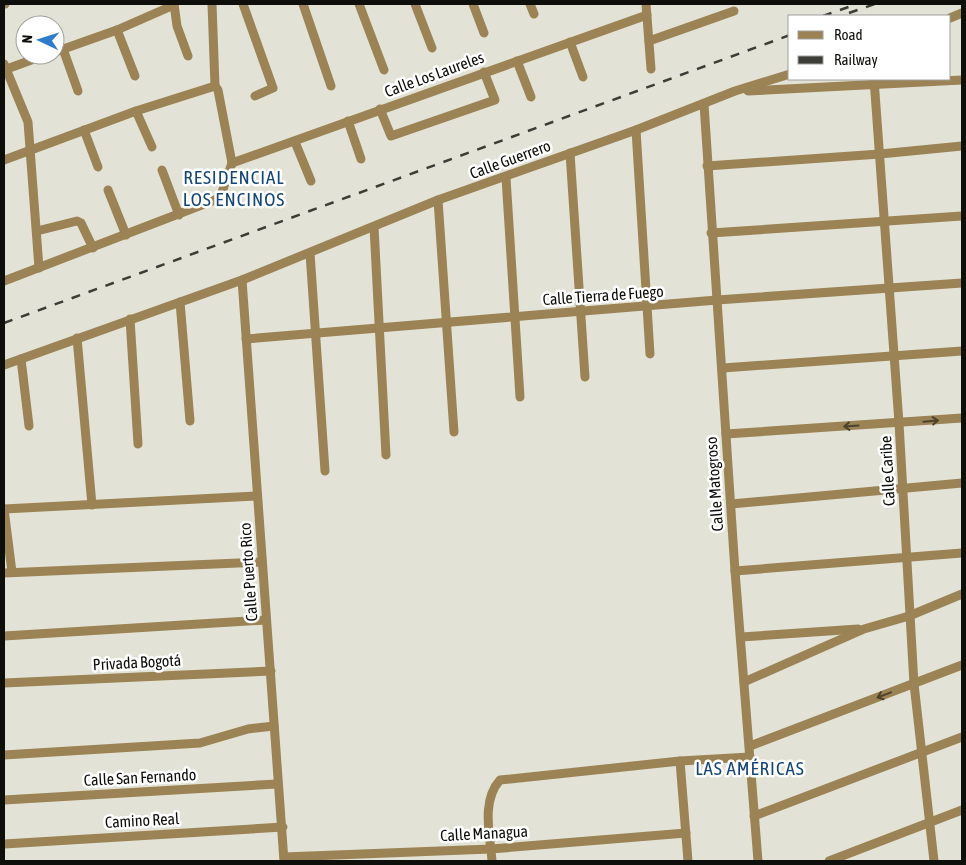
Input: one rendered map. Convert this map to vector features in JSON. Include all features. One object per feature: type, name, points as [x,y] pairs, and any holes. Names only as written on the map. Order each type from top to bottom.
[{"type":"street","points":[[65,48],[117,30],[160,7],[174,4],[177,26],[188,56]]},
{"type":"street","points":[[4,281],[179,216],[220,198],[232,164],[212,86],[212,4]]},
{"type":"street","points":[[243,4],[273,88],[255,96]]},
{"type":"street","points":[[303,4],[332,86]]},
{"type":"street","points":[[359,4],[384,70]]},
{"type":"street","points":[[415,4],[432,48]]},
{"type":"street","points":[[473,4],[484,33]]},
{"type":"street","points":[[530,4],[534,14]]},
{"type":"street","points":[[646,4],[651,69]]},
{"type":"street","points":[[649,41],[734,11]]},
{"type":"street","name":"Calle Los Laureles","points":[[232,164],[296,142],[380,109],[647,15]]},
{"type":"street","points":[[117,30],[135,76]]},
{"type":"street","points":[[570,42],[583,77]]},
{"type":"street","points":[[517,61],[531,97]]},
{"type":"street","points":[[65,63],[78,91]]},
{"type":"street","points":[[4,68],[28,122],[32,151],[39,268]]},
{"type":"street","points":[[380,109],[391,136],[495,100],[484,72]]},
{"type":"street","name":"Calle Guerrero","points":[[4,365],[242,280],[310,254],[438,200],[506,178],[570,152],[636,130],[736,91],[788,75]]},
{"type":"street","points":[[736,91],[874,82],[962,80]]},
{"type":"street","name":"Calle Caribe","points":[[874,82],[895,356],[914,684],[920,754],[931,823],[934,861]]},
{"type":"street","points":[[4,160],[136,111],[212,86]]},
{"type":"street","name":"Calle Matogroso","points":[[704,104],[711,234],[723,368],[735,572],[758,861]]},
{"type":"street","points":[[136,111],[152,147]]},
{"type":"street","points":[[348,121],[361,159]]},
{"type":"street","points":[[84,130],[98,167]]},
{"type":"street","points":[[636,130],[650,354]]},
{"type":"street","points":[[296,142],[310,181]]},
{"type":"street","points":[[707,166],[880,154],[962,146]]},
{"type":"street","points":[[570,152],[586,377]]},
{"type":"street","points":[[162,170],[179,216]]},
{"type":"street","points":[[506,178],[513,317],[520,397]]},
{"type":"street","points":[[108,190],[126,235]]},
{"type":"street","points":[[438,200],[454,432]]},
{"type":"street","points":[[711,234],[962,216]]},
{"type":"street","points":[[37,231],[77,221],[82,224],[93,248]]},
{"type":"street","points":[[374,227],[386,455]]},
{"type":"street","points":[[310,254],[325,471]]},
{"type":"street","name":"Calle Puerto Rico","points":[[242,280],[271,670],[277,784],[284,859]]},
{"type":"street","name":"Calle Tierra de Fuego","points":[[246,339],[717,300],[962,284]]},
{"type":"street","points":[[180,302],[190,421]]},
{"type":"street","points":[[130,319],[138,444]]},
{"type":"street","points":[[77,338],[92,505]]},
{"type":"street","points":[[723,368],[962,351]]},
{"type":"street","points":[[21,359],[29,426]]},
{"type":"street","points":[[726,434],[962,418]]},
{"type":"street","points":[[731,504],[962,483]]},
{"type":"street","points":[[258,496],[4,509],[8,573],[262,562]]},
{"type":"street","points":[[735,572],[907,556],[962,553]]},
{"type":"street","points":[[744,682],[864,628],[909,616],[962,594]]},
{"type":"street","points":[[4,636],[266,620]]},
{"type":"street","points":[[741,637],[864,628]]},
{"type":"street","points":[[750,746],[962,665]]},
{"type":"street","name":"Privada Bogotá","points":[[4,683],[271,670]]},
{"type":"street","points":[[4,755],[200,743],[248,729],[274,726]]},
{"type":"street","points":[[754,816],[962,737]]},
{"type":"street","points":[[492,861],[488,801],[492,789],[500,780],[680,761],[750,757]]},
{"type":"street","points":[[680,761],[688,861]]},
{"type":"street","name":"Calle San Fernando","points":[[4,800],[277,784]]},
{"type":"street","points":[[829,861],[962,810]]},
{"type":"street","name":"Camino Real","points":[[4,844],[282,827]]},
{"type":"street","name":"Calle Managua","points":[[284,859],[491,849],[686,832]]},
{"type":"railway","points":[[826,15],[857,4]]},
{"type":"railway","points":[[849,13],[875,4]]},
{"type":"railway","points":[[4,323],[788,36]]},
{"type":"district","name":"RESIDENCIAL LOS ENCINOS","points":[[234,188]]},
{"type":"district","name":"LAS AMÉRICAS","points":[[750,768]]}]
